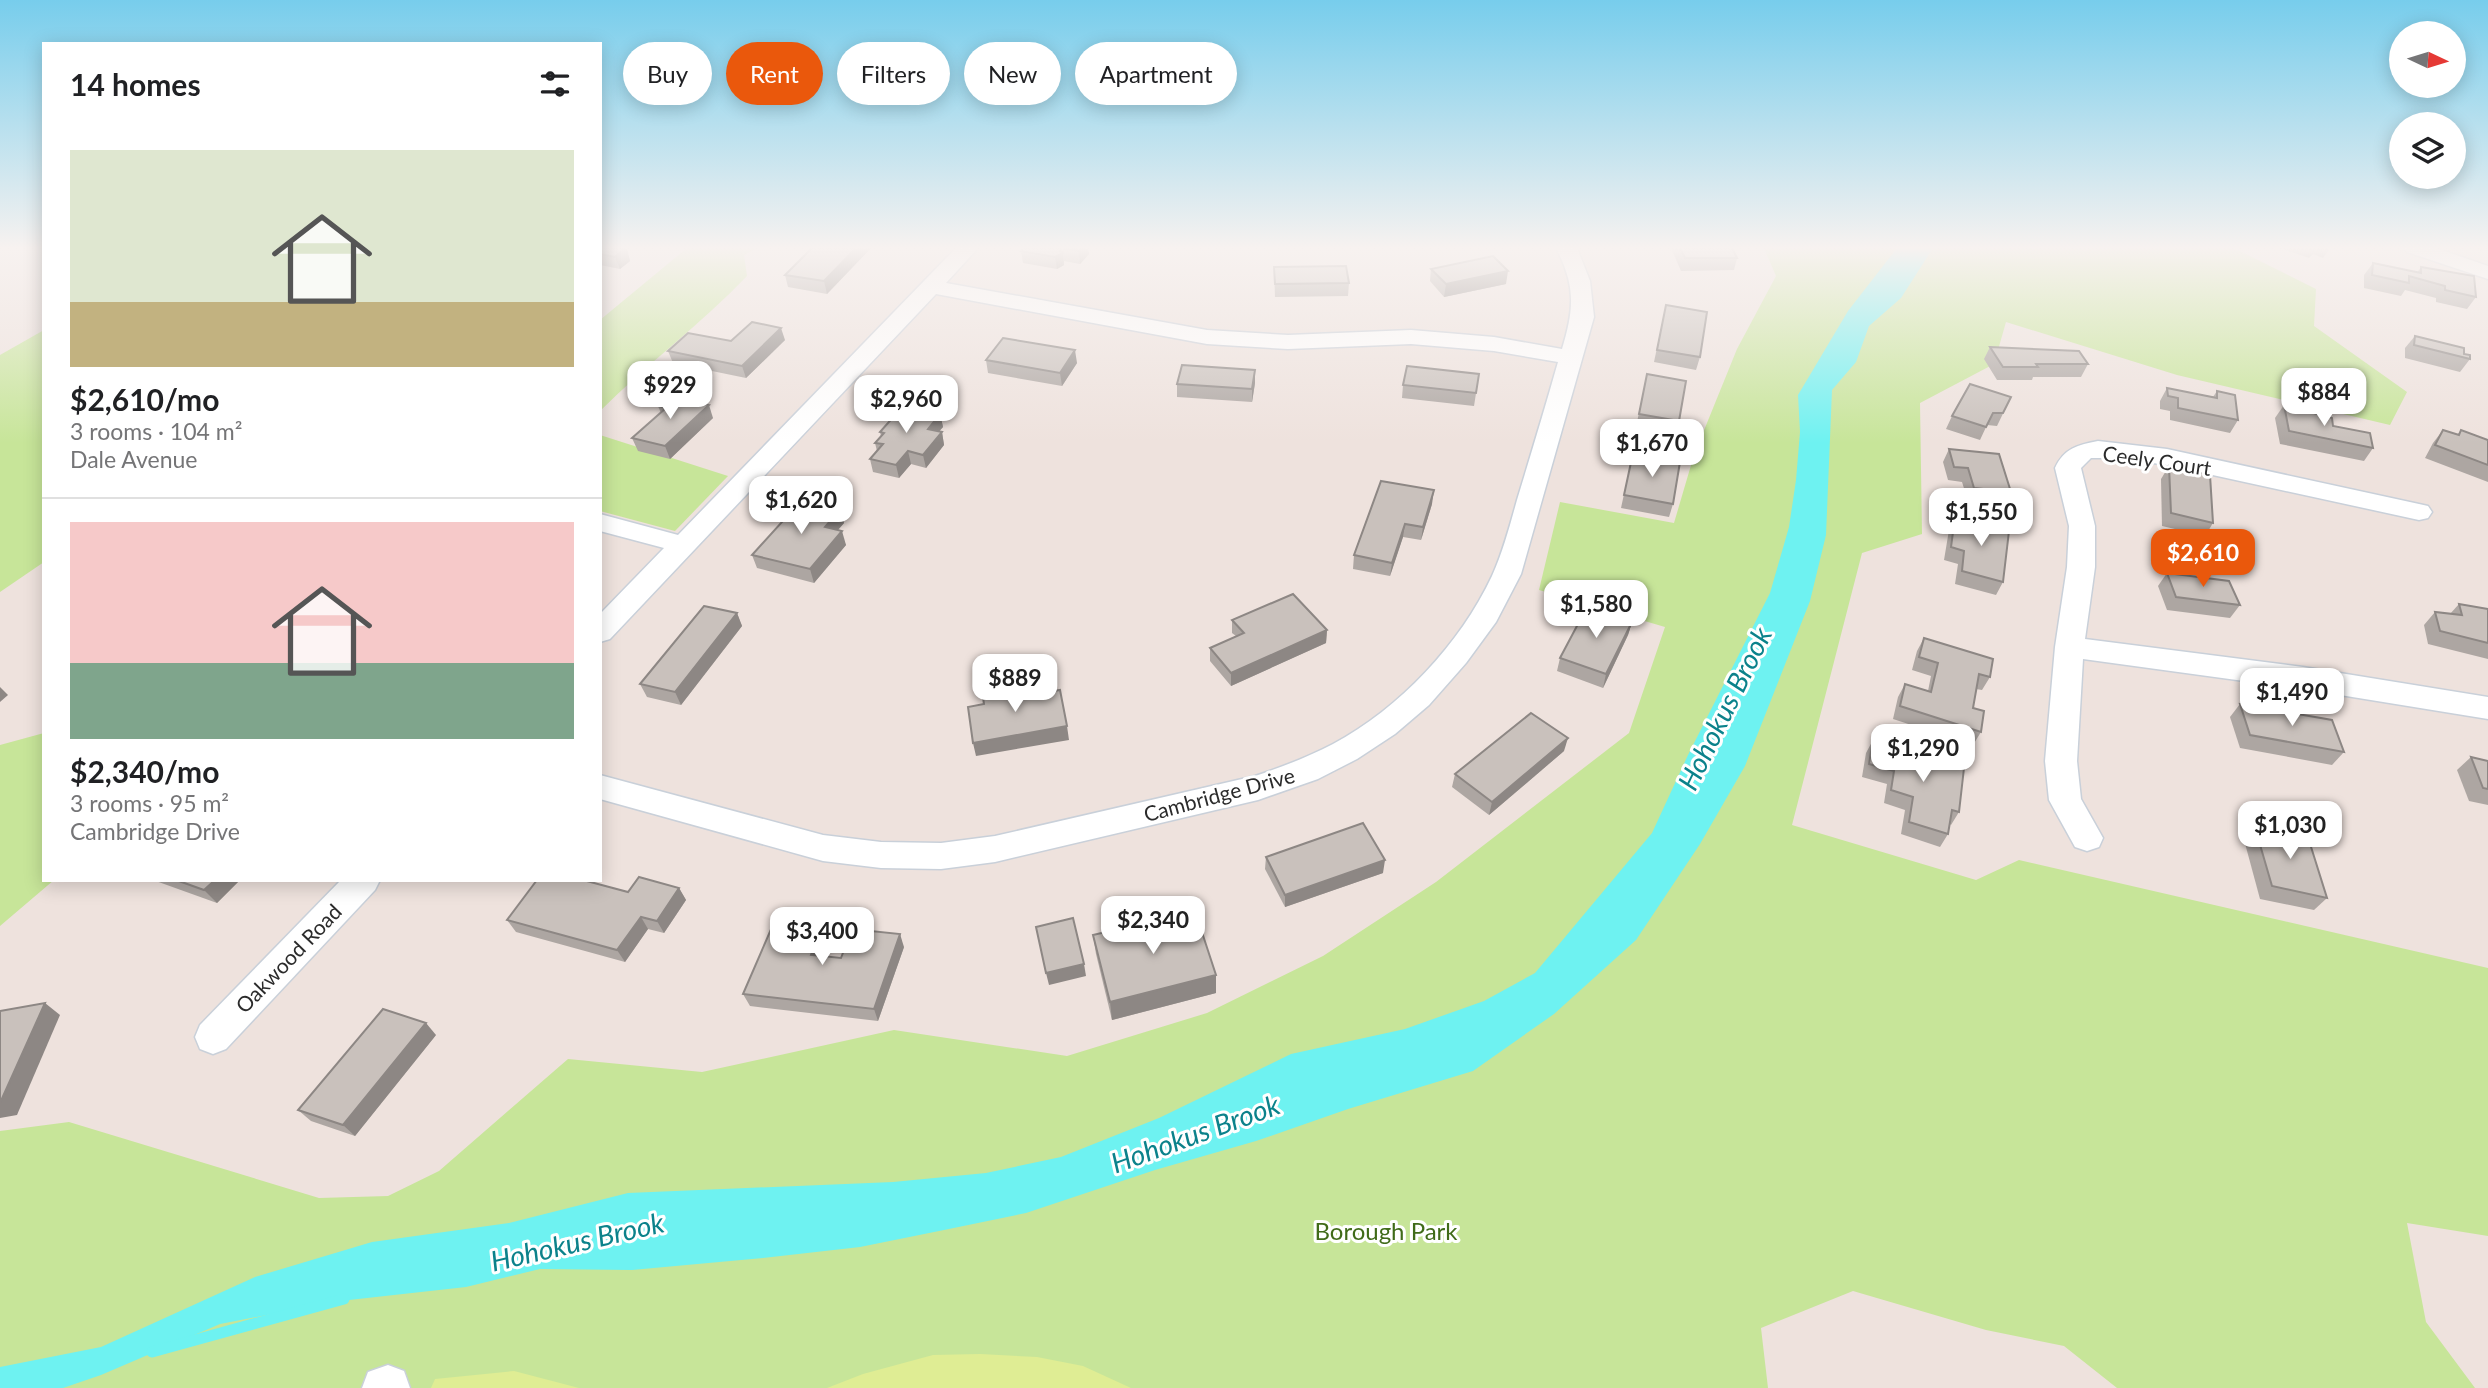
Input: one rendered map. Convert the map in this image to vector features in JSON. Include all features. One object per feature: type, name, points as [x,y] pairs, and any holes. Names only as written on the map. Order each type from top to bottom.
[{"type":"street","points":[[602,630],[905,313]]},
{"type":"street","points":[[1076,313],[1208,337],[1288,342],[1411,337],[1494,344],[1572,358]]},
{"type":"street","name":"Cambridge Drive","points":[[602,788],[823,848],[881,855],[941,856],[995,849],[1258,788],[1307,770],[1346,751],[1418,696],[1456,656],[1486,615],[1507,574],[1520,538],[1583,313]]},
{"type":"street","name":"Ceely Court","points":[[2087,838],[2065,800],[2061,761],[2069,647],[2081,567],[2082,526],[2068,468],[2072,459],[2083,452],[2098,449],[2167,457],[2419,512]]},
{"type":"street","points":[[602,523],[684,545]]},
{"type":"street","points":[[2069,647],[2315,680],[2488,708]]},
{"type":"street","name":"Oakwood Road","points":[[213,1037],[361,882]]},
{"type":"green space","points":[[609,313],[709,313],[602,409],[602,318]]},
{"type":"green space","name":"Borough Park","points":[[1756,313],[2315,313],[2314,326],[2407,392],[2390,425],[2177,375],[2006,322],[1994,364],[1920,403],[1922,534],[1862,553],[1792,825],[1976,880],[2019,860],[2488,968],[2488,1236],[2407,1223],[2426,1322],[2475,1388],[2117,1388],[2064,1346],[1986,1330],[1853,1291],[1761,1328],[1768,1388],[0,1388],[0,1131],[69,1122],[319,1198],[388,1196],[439,1171],[568,1059],[702,1072],[894,1030],[1067,1056],[1207,1013],[1323,956],[1436,882],[1629,733],[1665,627],[1539,590],[1560,502],[1674,523],[1694,455],[1737,349]]},
{"type":"green space","points":[[42,331],[42,563],[0,592],[0,355]]},
{"type":"green space","points":[[602,436],[728,476],[675,531],[602,512]]},
{"type":"green space","points":[[42,734],[42,882],[52,882],[0,926],[0,745]]},
{"type":"green space","points":[[933,1355],[1037,1357],[1083,1366],[1131,1388],[827,1388],[863,1374]]},
{"type":"green space","points":[[514,1371],[579,1388],[431,1388],[435,1379]]},
{"type":"water","points":[[1847,313],[1884,313],[1869,326],[1856,362],[1832,390],[1826,535],[1810,601],[1745,766],[1700,844],[1636,940],[1554,1014],[1473,1071],[1026,1213],[860,1247],[632,1270],[540,1269],[466,1287],[340,1301],[220,1324],[101,1375],[63,1388],[0,1388],[0,1367],[101,1347],[255,1277],[372,1242],[509,1223],[628,1193],[893,1182],[986,1173],[1061,1157],[1159,1118],[1291,1054],[1405,1029],[1484,1001],[1535,973],[1652,833],[1688,755],[1770,593],[1789,527],[1796,480],[1800,432],[1798,395]]},
{"type":"building","points":[[1664,313],[1707,313],[1700,357],[1657,350]]},
{"type":"building","points":[[752,322],[781,328],[742,366],[668,351],[688,333],[731,341]]},
{"type":"building","points":[[2415,336],[2464,348],[2464,354],[2470,355],[2470,359],[2414,345]]},
{"type":"building","points":[[1003,338],[1075,350],[1060,373],[986,360]]},
{"type":"building","points":[[1990,347],[2079,351],[2088,364],[2003,367]]},
{"type":"building","points":[[1182,365],[1255,370],[1252,389],[1177,384]]},
{"type":"building","points":[[1407,366],[1479,374],[1476,393],[1403,385]]},
{"type":"building","points":[[1647,374],[1686,381],[1679,421],[1639,414]]},
{"type":"building","points":[[1970,384],[2011,397],[2003,413],[1993,413],[1986,427],[1952,416]]},
{"type":"building","points":[[2167,388],[2217,398],[2217,391],[2235,395],[2238,420],[2178,408],[2178,398],[2168,396]]},
{"type":"building","points":[[669,396],[709,405],[665,446],[632,438],[666,408],[658,406]]},
{"type":"building","points":[[2284,405],[2332,418],[2333,426],[2370,433],[2373,448],[2289,431]]},
{"type":"building","points":[[903,406],[940,414],[928,429],[942,432],[923,455],[908,451],[896,465],[870,459],[883,444],[875,443],[884,433],[880,432]]},
{"type":"building","points":[[2443,430],[2459,435],[2461,430],[2488,440],[2488,465],[2435,445]]},
{"type":"building","points":[[1949,449],[1999,454],[2011,492],[1974,488],[1968,468],[1954,467]]},
{"type":"building","points":[[1633,453],[1680,462],[1673,504],[1624,495]]},
{"type":"building","points":[[2169,466],[2210,475],[2213,523],[2171,513]]},
{"type":"building","points":[[1381,481],[1434,490],[1423,527],[1405,524],[1392,563],[1354,555]]},
{"type":"building","points":[[801,501],[840,510],[825,527],[842,531],[810,569],[752,555]]},
{"type":"building","points":[[1955,517],[2009,531],[2003,582],[1962,571],[1964,551],[1951,547]]},
{"type":"building","points":[[2167,573],[2229,581],[2240,605],[2176,597]]},
{"type":"building","points":[[1293,594],[1327,630],[1231,673],[1210,648],[1244,633],[1232,620]]},
{"type":"building","points":[[2459,604],[2488,609],[2488,643],[2440,631],[2435,612],[2462,615]]},
{"type":"building","points":[[704,606],[737,613],[675,692],[640,684]]},
{"type":"building","points":[[1587,607],[1632,622],[1606,674],[1560,658]]},
{"type":"building","points":[[1924,638],[1993,659],[1990,677],[1979,674],[1973,708],[1984,711],[1981,732],[1900,706],[1905,684],[1931,692],[1938,663],[1919,657]]},
{"type":"building","points":[[1016,686],[1018,697],[1060,690],[1067,726],[973,743],[968,707],[984,704],[982,691]]},
{"type":"building","points":[[2240,704],[2332,720],[2344,752],[2250,735]]},
{"type":"building","points":[[1531,713],[1568,738],[1492,802],[1455,774]]},
{"type":"building","points":[[1873,740],[1964,768],[1959,812],[1952,810],[1948,834],[1909,822],[1913,797],[1891,790],[1894,771],[1869,764]]},
{"type":"building","points":[[2471,757],[2488,761],[2488,789],[2483,788]]},
{"type":"building","points":[[1363,823],[1385,860],[1285,895],[1266,857]]},
{"type":"building","points":[[2254,824],[2307,834],[2327,898],[2272,886]]},
{"type":"building","points":[[639,877],[679,888],[657,921],[641,917],[617,950],[507,920],[536,882],[590,882],[628,892]]},
{"type":"building","points":[[182,882],[213,882],[204,890]]},
{"type":"building","points":[[1195,911],[1216,975],[1110,1002],[1093,935]]},
{"type":"building","points":[[1073,918],[1084,964],[1046,973],[1036,927]]},
{"type":"building","points":[[775,920],[822,925],[811,955],[841,958],[852,929],[900,934],[874,1009],[743,994]]},
{"type":"building","points":[[45,1003],[0,1103],[0,1011]]},
{"type":"building","points":[[383,1009],[426,1023],[343,1125],[298,1110]]},
{"type":"waterway","name":"Hohokus Brook","points":[[152,1352],[344,1299]]}]
